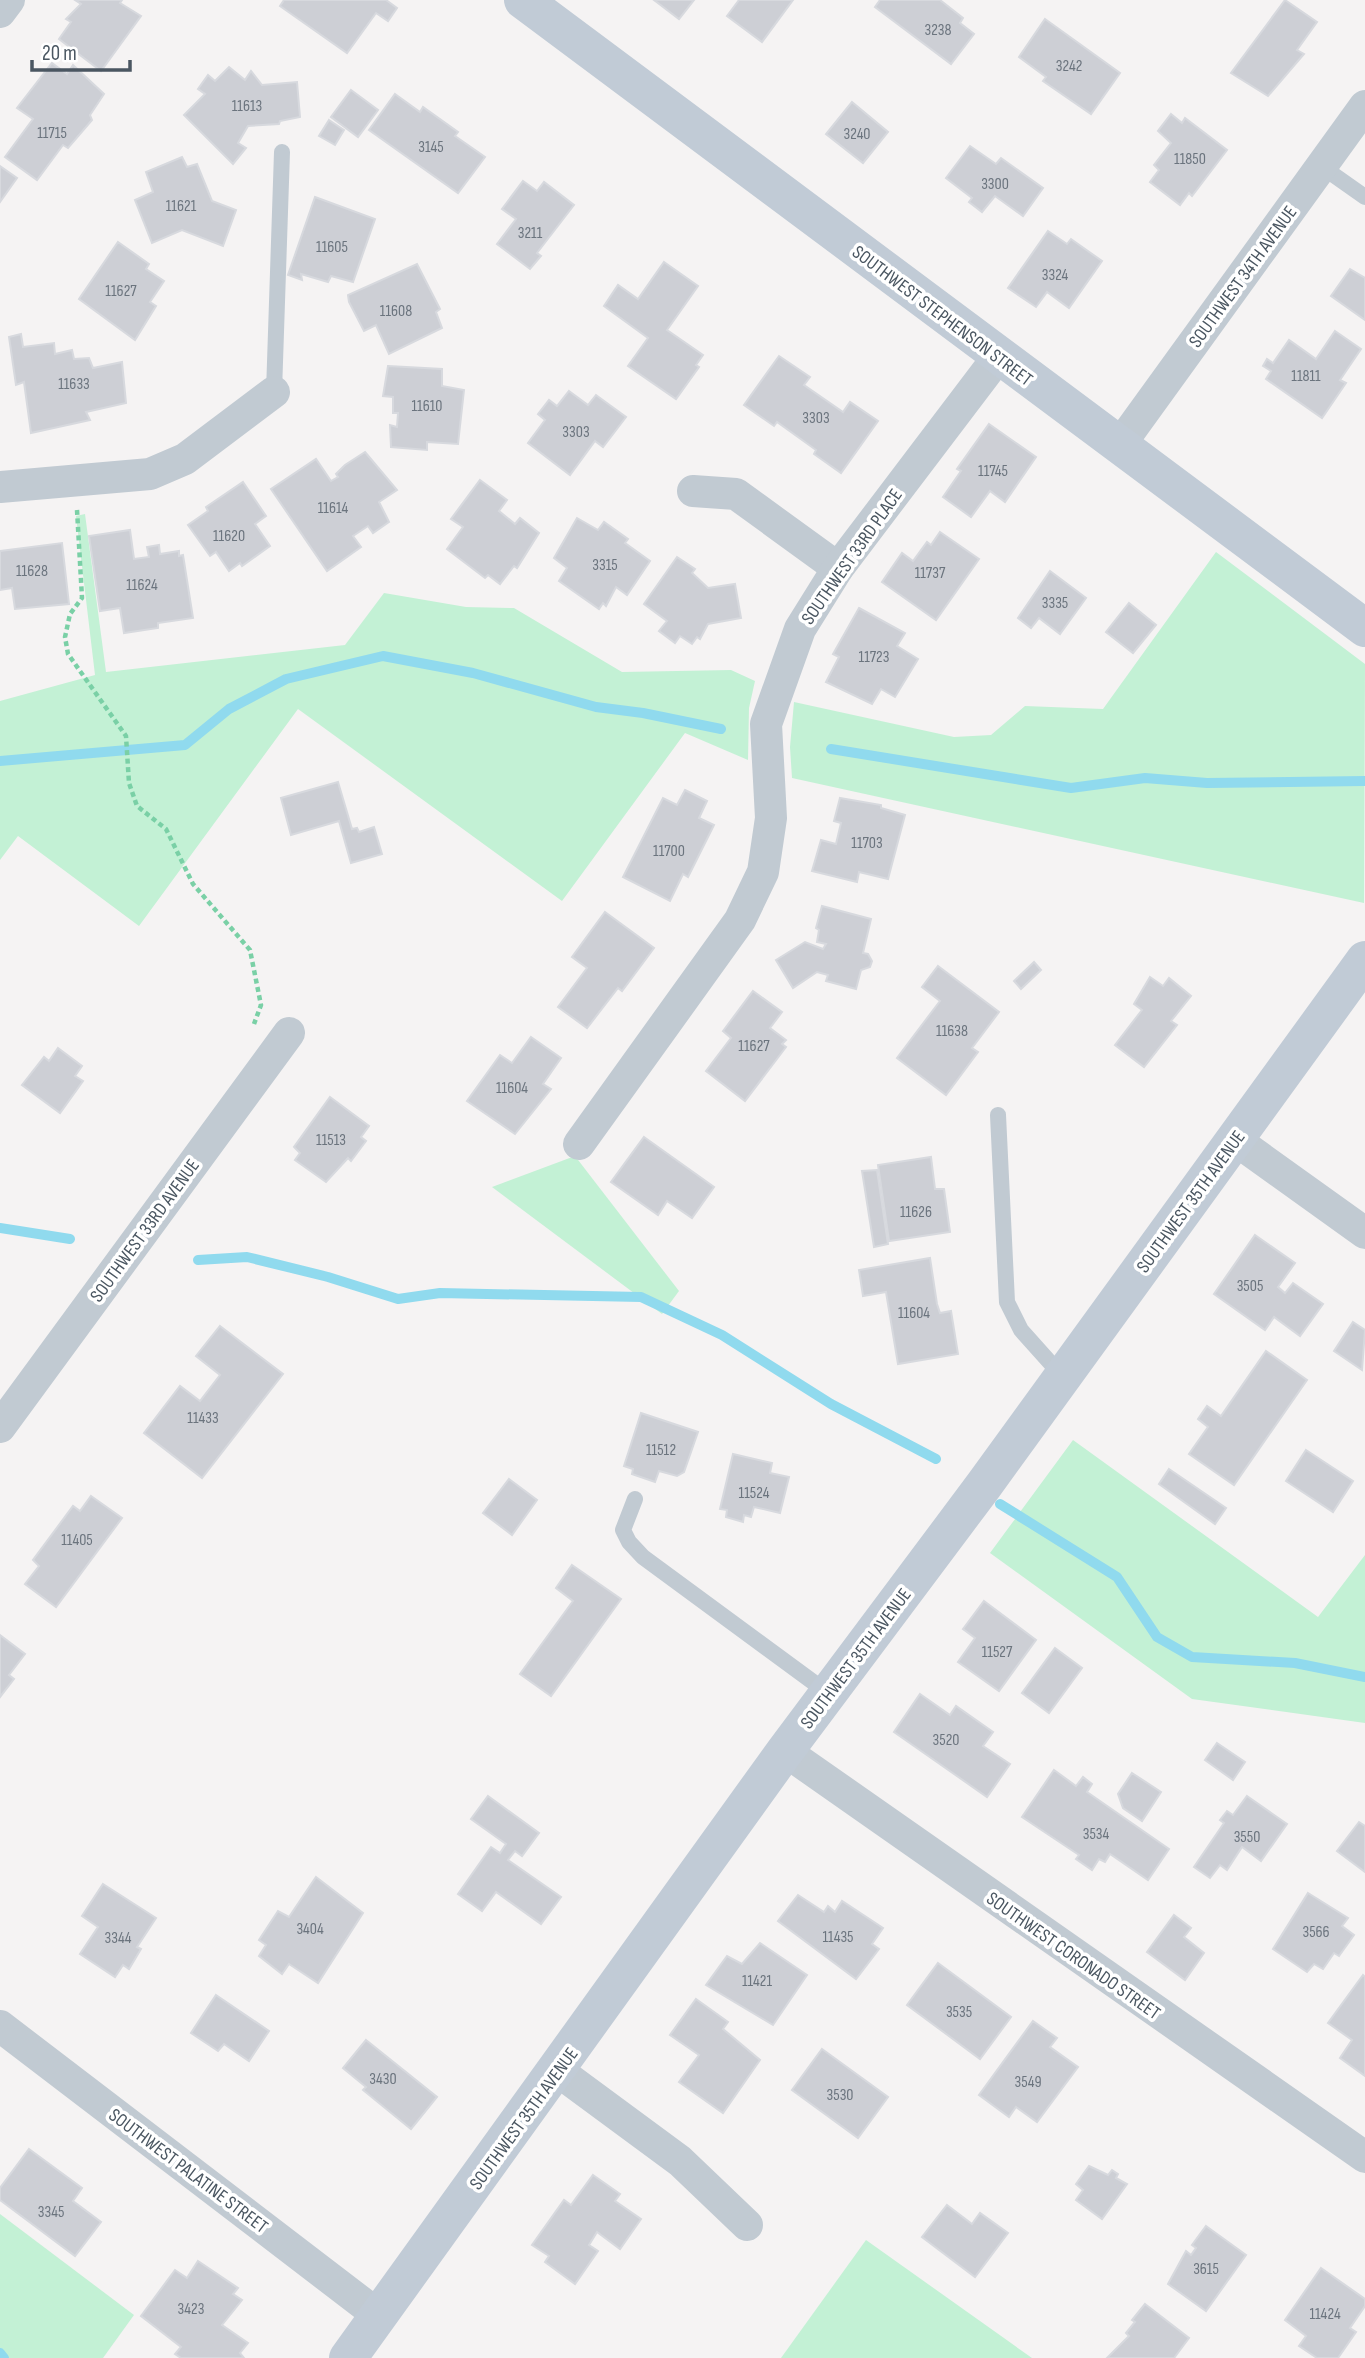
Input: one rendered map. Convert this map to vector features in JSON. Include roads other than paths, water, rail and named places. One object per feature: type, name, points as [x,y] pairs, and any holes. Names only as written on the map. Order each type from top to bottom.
[{"type":"street","points":[[0,12],[9,0]]},
{"type":"street","name":"SOUTHWEST STEPHENSON STREET","points":[[543,6],[998,357],[1365,628]]},
{"type":"street","name":"SOUTHWEST 34TH AVENUE","points":[[1119,446],[1365,106]]},
{"type":"street","name":"SOUTHWEST 33RD PLACE","points":[[579,1144],[740,920],[763,872],[771,818],[766,724],[800,628],[838,568],[998,357]]},
{"type":"street","points":[[0,487],[150,474],[185,459],[274,392]]},
{"type":"street","points":[[692,491],[736,494],[838,568]]},
{"type":"street","name":"SOUTHWEST 35TH AVENUE","points":[[348,2358],[558,2071],[785,1751],[1063,1377],[1365,960]]},
{"type":"street","name":"SOUTHWEST 33RD AVENUE","points":[[0,1427],[289,1033]]},
{"type":"street","points":[[1234,1139],[1365,1233]]},
{"type":"street","name":"SOUTHWEST CORONADO STREET","points":[[785,1751],[1365,2157]]},
{"type":"street","name":"SOUTHWEST PALATINE STREET","points":[[0,2026],[378,2315]]},
{"type":"street","points":[[558,2071],[680,2161],[747,2225]]},
{"type":"lane","points":[[274,392],[282,152]]},
{"type":"lane","points":[[1321,166],[1365,197]]},
{"type":"lane","points":[[998,1115],[1007,1302],[1021,1330],[1063,1377]]},
{"type":"lane","points":[[635,1499],[623,1530],[629,1542],[643,1557],[828,1693]]},
{"type":"waterway","points":[[0,761],[185,745],[229,709],[286,679],[383,656],[473,673],[596,707],[643,713],[721,729]]},
{"type":"waterway","points":[[831,749],[1071,788],[1145,778],[1207,783],[1365,781]]},
{"type":"waterway","points":[[0,1228],[70,1239]]},
{"type":"waterway","points":[[198,1260],[247,1257],[328,1277],[398,1299],[440,1293],[641,1297],[722,1335],[831,1404],[936,1459]]},
{"type":"waterway","points":[[1000,1504],[1117,1577],[1157,1637],[1192,1657],[1295,1663],[1365,1677]]},
{"type":"waterway","points":[[0,2353],[4,2358]]}]
